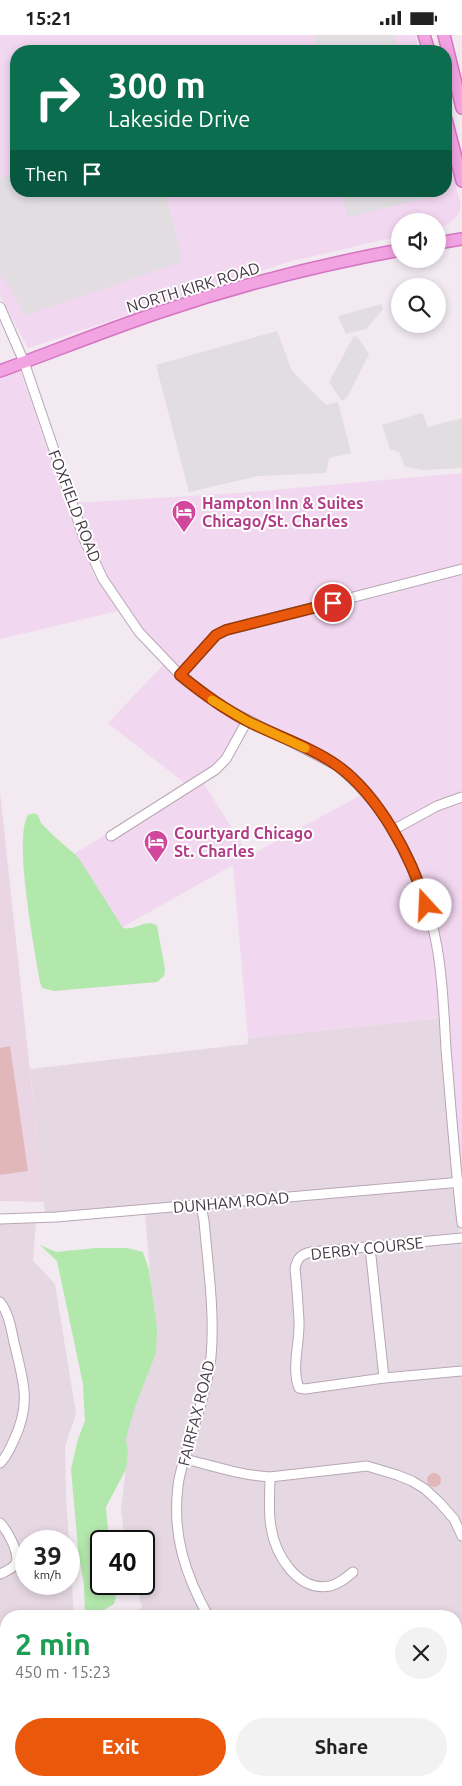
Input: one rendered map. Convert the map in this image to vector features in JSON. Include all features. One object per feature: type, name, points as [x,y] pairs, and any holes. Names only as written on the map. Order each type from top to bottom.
[{"type":"main road","points":[[452,67],[462,108]]},
{"type":"main road","points":[[452,142],[462,181]]},
{"type":"main road","points":[[446,242],[462,239]]},
{"type":"main road","name":"NORTH KIRK ROAD","points":[[0,371],[158,313],[236,289],[306,270],[391,252]]},
{"type":"street","name":"FOXFIELD ROAD","points":[[0,307],[24,362],[85,541],[103,579],[139,632],[180,675],[220,706],[336,765],[367,793],[393,830],[423,894],[437,947],[462,1223]]},
{"type":"street","points":[[180,675],[216,635],[226,630],[462,569]]},
{"type":"street","points":[[112,836],[215,770],[226,759],[247,721]]},
{"type":"street","points":[[393,830],[437,806],[462,797]]},
{"type":"street","name":"DUNHAM ROAD","points":[[0,1219],[56,1217],[459,1182]]},
{"type":"street","name":"FAIRFAX ROAD","points":[[201,1205],[204,1221],[212,1327],[211,1359],[204,1392],[178,1485],[176,1519],[180,1548],[192,1585],[205,1610]]},
{"type":"street","name":"DERBY COURSE","points":[[462,1238],[312,1251],[301,1255],[296,1262],[295,1269],[299,1323],[298,1384],[300,1389],[384,1378],[462,1371]]},
{"type":"street","points":[[370,1247],[384,1378]]},
{"type":"street","points":[[0,1302],[8,1316],[24,1388],[25,1403],[21,1426],[8,1453],[0,1463]]},
{"type":"street","points":[[185,1459],[224,1470],[270,1477],[367,1466],[397,1475],[425,1489],[454,1519],[462,1536]]},
{"type":"street","points":[[270,1477],[270,1526],[276,1548],[285,1565],[297,1577],[313,1584],[328,1586],[340,1583],[353,1572]]},
{"type":"street","points":[[0,1523],[5,1528],[16,1550],[17,1560],[12,1568],[0,1573]]},
{"type":"shaded area","points":[[0,35],[415,35],[418,45],[10,45],[10,197],[452,197],[452,173],[461,204],[459,214],[446,226],[446,213],[391,213],[391,238],[288,262],[28,348],[0,296]]},
{"type":"shaded area","points":[[315,35],[394,35],[396,45],[317,45]]},
{"type":"shaded area","points":[[10,176],[10,197],[167,197],[179,245],[181,262],[25,315],[12,291],[0,275],[0,178]]},
{"type":"shaded area","points":[[343,197],[431,197],[348,217]]},
{"type":"shaded area","points":[[382,304],[383,309],[366,329],[346,334],[338,316]]},
{"type":"shaded area","points":[[277,331],[292,371],[326,405],[338,402],[351,453],[329,458],[326,473],[258,476],[189,492],[156,365]]},
{"type":"shaded area","points":[[354,336],[359,339],[369,354],[348,396],[342,401],[329,382]]},
{"type":"shaded area","points":[[20,369],[68,510],[95,576],[118,611],[0,639],[0,375]]},
{"type":"shaded area","points":[[422,413],[428,427],[462,418],[462,468],[423,470],[405,467],[399,452],[390,449],[382,425]]},
{"type":"shaded area","points":[[462,473],[462,791],[432,803],[394,824],[362,781],[335,758],[222,704],[180,671],[141,631],[113,591],[86,535],[74,503],[239,493]]},
{"type":"shaded area","points":[[163,665],[220,712],[249,725],[203,782],[249,856],[363,794],[389,830],[419,892],[429,923],[435,955],[441,1018],[248,1038],[233,865],[114,932],[69,857],[187,785],[108,723]]},
{"type":"shaded area","points":[[0,792],[44,1202],[0,1201]]},
{"type":"shaded area","points":[[462,801],[462,1178],[460,1178],[443,959],[428,895],[397,832],[437,810]]},
{"type":"shaded area","points":[[34,813],[38,815],[41,823],[55,837],[78,857],[123,928],[132,928],[145,923],[157,926],[165,969],[164,976],[157,982],[54,991],[42,988],[30,922],[24,870],[24,828],[28,815]]},
{"type":"shaded area","points":[[441,1018],[453,1179],[45,1213],[30,1069],[248,1044],[248,1038]]},
{"type":"shaded area","points":[[10,1046],[28,1171],[0,1175],[0,1048]]},
{"type":"shaded area","points":[[454,1186],[462,1250],[462,1610],[138,1610],[142,1608],[139,1595],[155,1595],[155,1530],[124,1530],[121,1510],[126,1469],[116,1431],[151,1286],[145,1212]]},
{"type":"shaded area","points":[[0,1222],[36,1222],[33,1261],[55,1284],[76,1414],[65,1446],[68,1530],[15,1530],[15,1595],[73,1595],[74,1610],[0,1610]]},
{"type":"shaded area","points":[[40,1245],[56,1252],[96,1248],[127,1248],[143,1252],[149,1270],[157,1329],[156,1353],[129,1427],[126,1439],[128,1453],[126,1469],[106,1507],[108,1530],[90,1530],[90,1595],[116,1595],[114,1604],[104,1610],[85,1610],[84,1586],[80,1561],[80,1530],[76,1530],[71,1469],[78,1439],[85,1421],[83,1384],[57,1261]]},
{"type":"shaded area","points":[[434,1473],[439,1475],[441,1480],[439,1485],[434,1487],[429,1485],[427,1480],[429,1475]]},
{"type":"slow traffic","points":[[212,700],[247,721],[305,748]]},
{"type":"place","name":"Hampton Inn & Suites Chicago/St. Charles","points":[[184,533]]},
{"type":"place","name":"Courtyard Chicago St. Charles","points":[[156,863]]},
{"type":"route","points":[[333,603],[226,630],[216,635],[180,675],[220,706],[258,727],[320,756],[336,765],[352,778],[367,793],[393,830],[414,872],[426,905]]}]
